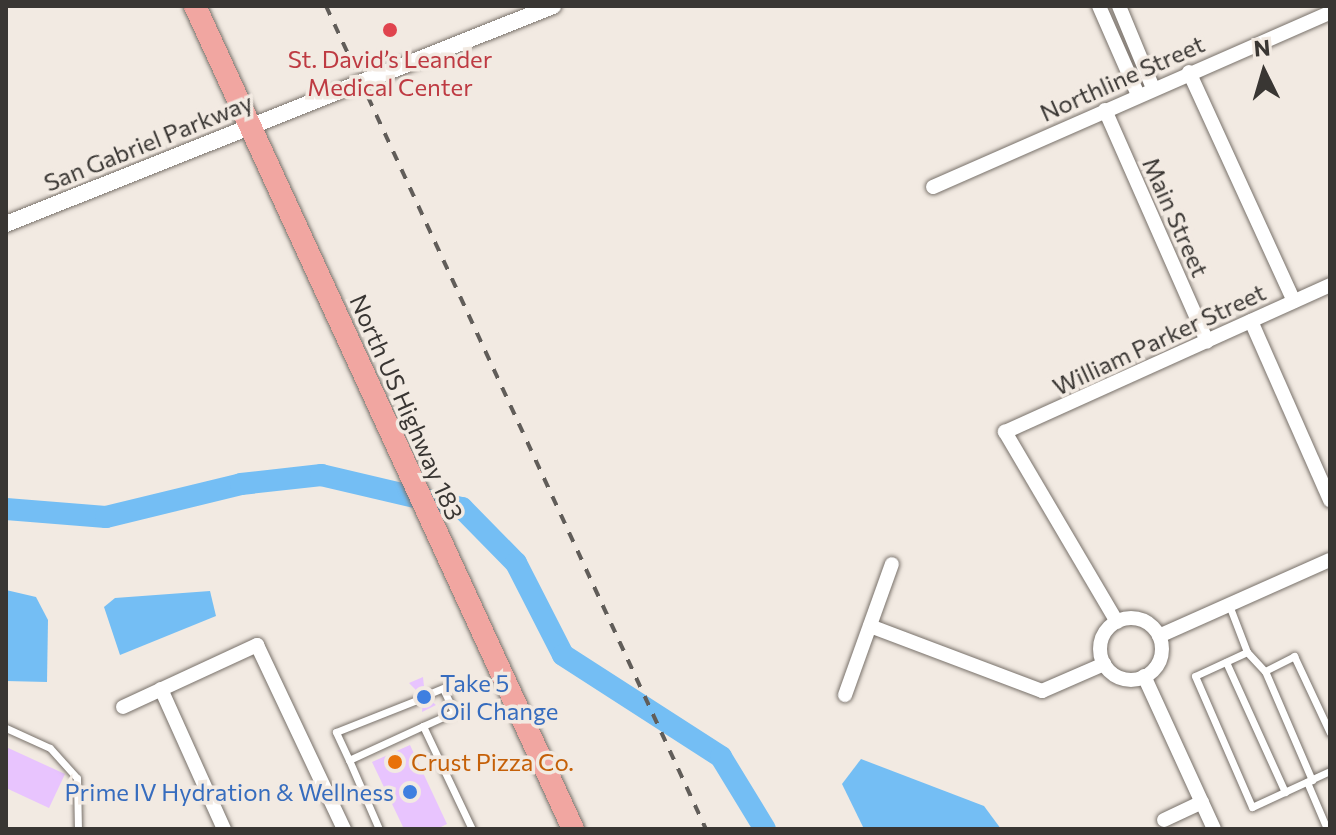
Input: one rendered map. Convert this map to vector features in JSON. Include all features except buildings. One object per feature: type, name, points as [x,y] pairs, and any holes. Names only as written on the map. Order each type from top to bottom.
[{"type":"main road","name":"North US Highway 183","points":[[195,6],[570,828]]},
{"type":"street","name":"San Gabriel Parkway","points":[[6,224],[553,6]]},
{"type":"street","name":"San Gabriel Parkway","points":[[531,15],[570,6]]},
{"type":"street","points":[[1099,6],[1138,95]]},
{"type":"street","points":[[1119,6],[1153,88]]},
{"type":"street","name":"Northline Street","points":[[933,187],[1326,10]]},
{"type":"street","points":[[1189,72],[1294,301]]},
{"type":"street","name":"Main Street","points":[[1105,110],[1207,341]]},
{"type":"street","name":"William Parker Street","points":[[1117,622],[1005,432],[1330,285]]},
{"type":"street","points":[[1251,321],[1330,500]]},
{"type":"street","points":[[1159,636],[1330,560]]},
{"type":"street","points":[[845,695],[892,564]]},
{"type":"street","points":[[1137,618],[1159,636],[1160,659],[1144,676],[1119,677],[1104,664],[1101,645],[1117,622],[1137,618]]},
{"type":"street","points":[[870,626],[1042,691],[1104,664]]},
{"type":"street","points":[[123,707],[257,645],[344,829]]},
{"type":"street","points":[[1144,676],[1214,829]]},
{"type":"street","points":[[161,689],[224,829]]},
{"type":"street","points":[[1164,820],[1202,802]]},
{"type":"lane","points":[[1229,605],[1247,652],[1265,671],[1327,829]]},
{"type":"lane","points":[[1247,652],[1195,676],[1252,807],[1330,771]]},
{"type":"lane","points":[[1265,671],[1294,656],[1330,733]]},
{"type":"lane","points":[[1226,662],[1285,792]]},
{"type":"lane","points":[[349,760],[454,712],[443,688],[431,693]]},
{"type":"lane","points":[[379,829],[336,732],[417,700]]},
{"type":"lane","points":[[423,726],[472,829]]},
{"type":"lane","points":[[6,728],[50,748],[77,778],[78,829]]},
{"type":"water","points":[[6,590],[36,597],[48,620],[47,682],[6,681]]},
{"type":"water","points":[[210,591],[216,616],[120,655],[104,607],[115,598]]},
{"type":"water","points":[[861,759],[984,806],[1001,829],[864,829],[842,784]]},
{"type":"waterway","points":[[6,509],[106,517],[241,484],[321,475],[462,508],[516,563],[563,655],[721,757],[765,829]]},
{"type":"railway","points":[[326,6],[706,829]]},
{"type":"place","name":"St. David’s Leander Medical Center","points":[[390,30]]},
{"type":"place","name":"Take 5 Oil Change","points":[[424,697]]},
{"type":"place","name":"Crust Pizza Co.","points":[[395,762]]},
{"type":"place","name":"Prime IV Hydration & Wellness","points":[[410,792]]}]
